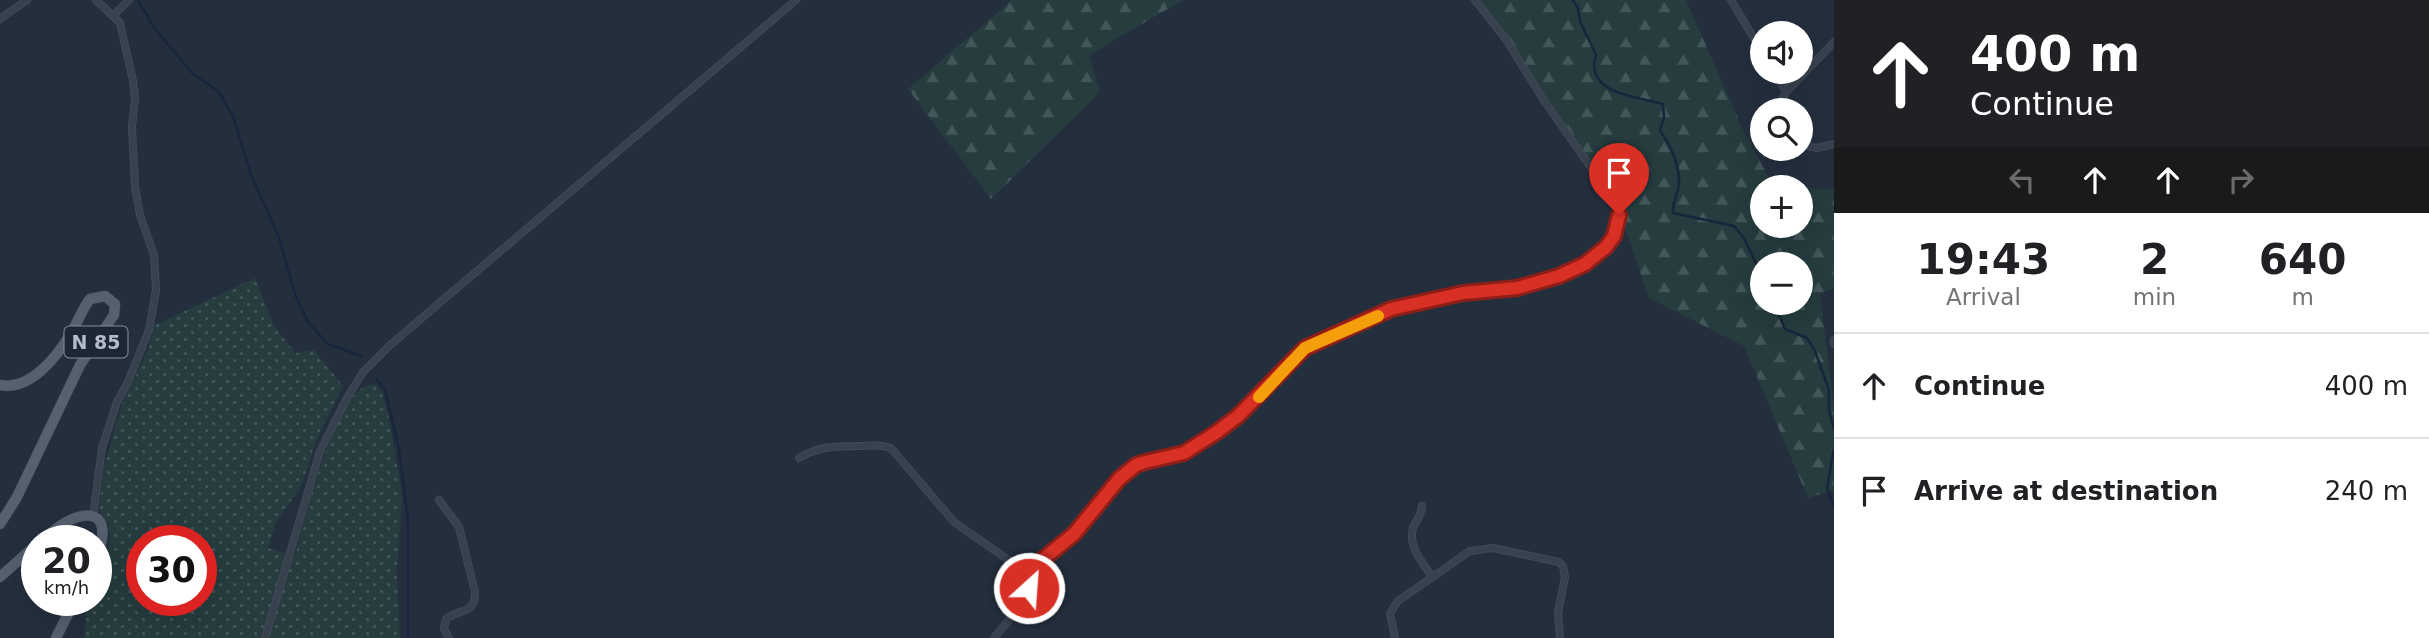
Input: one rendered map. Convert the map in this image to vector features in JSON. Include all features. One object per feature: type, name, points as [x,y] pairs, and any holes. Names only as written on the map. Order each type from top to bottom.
[{"type":"main road","name":"N 85","points":[[0,385],[19,385],[40,370],[64,344],[90,299],[105,296],[112,300],[115,310],[111,322],[80,365],[17,497],[0,524]]},
{"type":"main road","points":[[65,525],[76,518],[93,517],[101,525]]},
{"type":"main road","points":[[0,577],[21,558]]},
{"type":"main road","points":[[56,638],[67,616]]},
{"type":"street","points":[[0,19],[27,0]]},
{"type":"street","points":[[93,517],[102,448],[117,402],[149,330],[156,290],[154,255],[140,215],[135,187],[133,81],[120,23],[96,0]]},
{"type":"street","points":[[114,15],[129,0]]},
{"type":"street","points":[[265,638],[320,451],[363,372],[445,298],[796,0]]},
{"type":"street","points":[[994,638],[1027,598],[1030,575],[1037,564],[1074,534],[1119,479],[1136,465],[1184,453],[1238,416],[1305,348],[1391,309],[1463,293],[1517,288],[1559,276],[1595,257],[1606,247],[1618,223],[1619,215],[1615,202],[1543,99],[1505,38],[1475,0]]},
{"type":"street","points":[[1731,0],[1750,32]]},
{"type":"street","points":[[1783,98],[1834,42]]},
{"type":"street","points":[[1782,84],[1786,92]]},
{"type":"street","points":[[1813,147],[1834,144]]},
{"type":"street","points":[[799,458],[813,450],[838,445],[878,444],[891,448],[954,522],[1030,575]]},
{"type":"street","points":[[439,500],[459,527],[475,592],[471,607],[446,619],[444,629],[449,638]]},
{"type":"street","points":[[1422,506],[1412,534],[1413,546],[1432,576]]},
{"type":"street","points":[[1395,638],[1390,613],[1398,601],[1470,551],[1493,548],[1559,562],[1563,566],[1565,577],[1558,613],[1560,638]]},
{"type":"green space","points":[[1012,0],[1183,0],[1089,55],[1100,92],[991,199],[908,89]]},
{"type":"green space","points":[[1481,0],[1686,0],[1750,143],[1750,161],[1760,161],[1768,175],[1750,175],[1750,238],[1813,238],[1813,188],[1834,190],[1834,288],[1820,294],[1834,409],[1834,490],[1808,498],[1744,346],[1649,298],[1615,198]]},
{"type":"green space","points":[[255,278],[274,326],[295,353],[314,350],[343,386],[316,441],[302,485],[276,522],[268,548],[295,556],[314,487],[336,427],[348,403],[362,388],[376,385],[388,413],[402,493],[397,573],[400,638],[84,638],[86,616],[112,616],[112,525],[109,525],[99,510],[104,467],[121,407],[148,350],[155,325]]},
{"type":"waterway","points":[[138,0],[155,29],[192,73],[219,92],[233,116],[251,175],[278,235],[296,297],[308,322],[328,344],[361,356]]},
{"type":"waterway","points":[[1573,0],[1596,55],[1594,68],[1598,78],[1605,86],[1615,91],[1663,104],[1664,117],[1660,130],[1674,156],[1679,178],[1673,213],[1734,226],[1751,252]]},
{"type":"waterway","points":[[1779,315],[1785,329],[1807,338],[1815,351],[1829,390],[1829,411],[1834,429]]},
{"type":"waterway","points":[[376,378],[385,390],[399,449],[408,519],[408,638]]},
{"type":"waterway","points":[[1834,448],[1827,489],[1834,506]]},
{"type":"slow traffic","points":[[1259,397],[1305,348],[1378,316]]},
{"type":"route","points":[[1029,588],[1030,575],[1037,564],[1074,534],[1119,479],[1136,465],[1184,453],[1217,432],[1272,384],[1305,348],[1391,309],[1463,293],[1517,288],[1559,276],[1585,264],[1606,247],[1614,236],[1619,215]]}]
